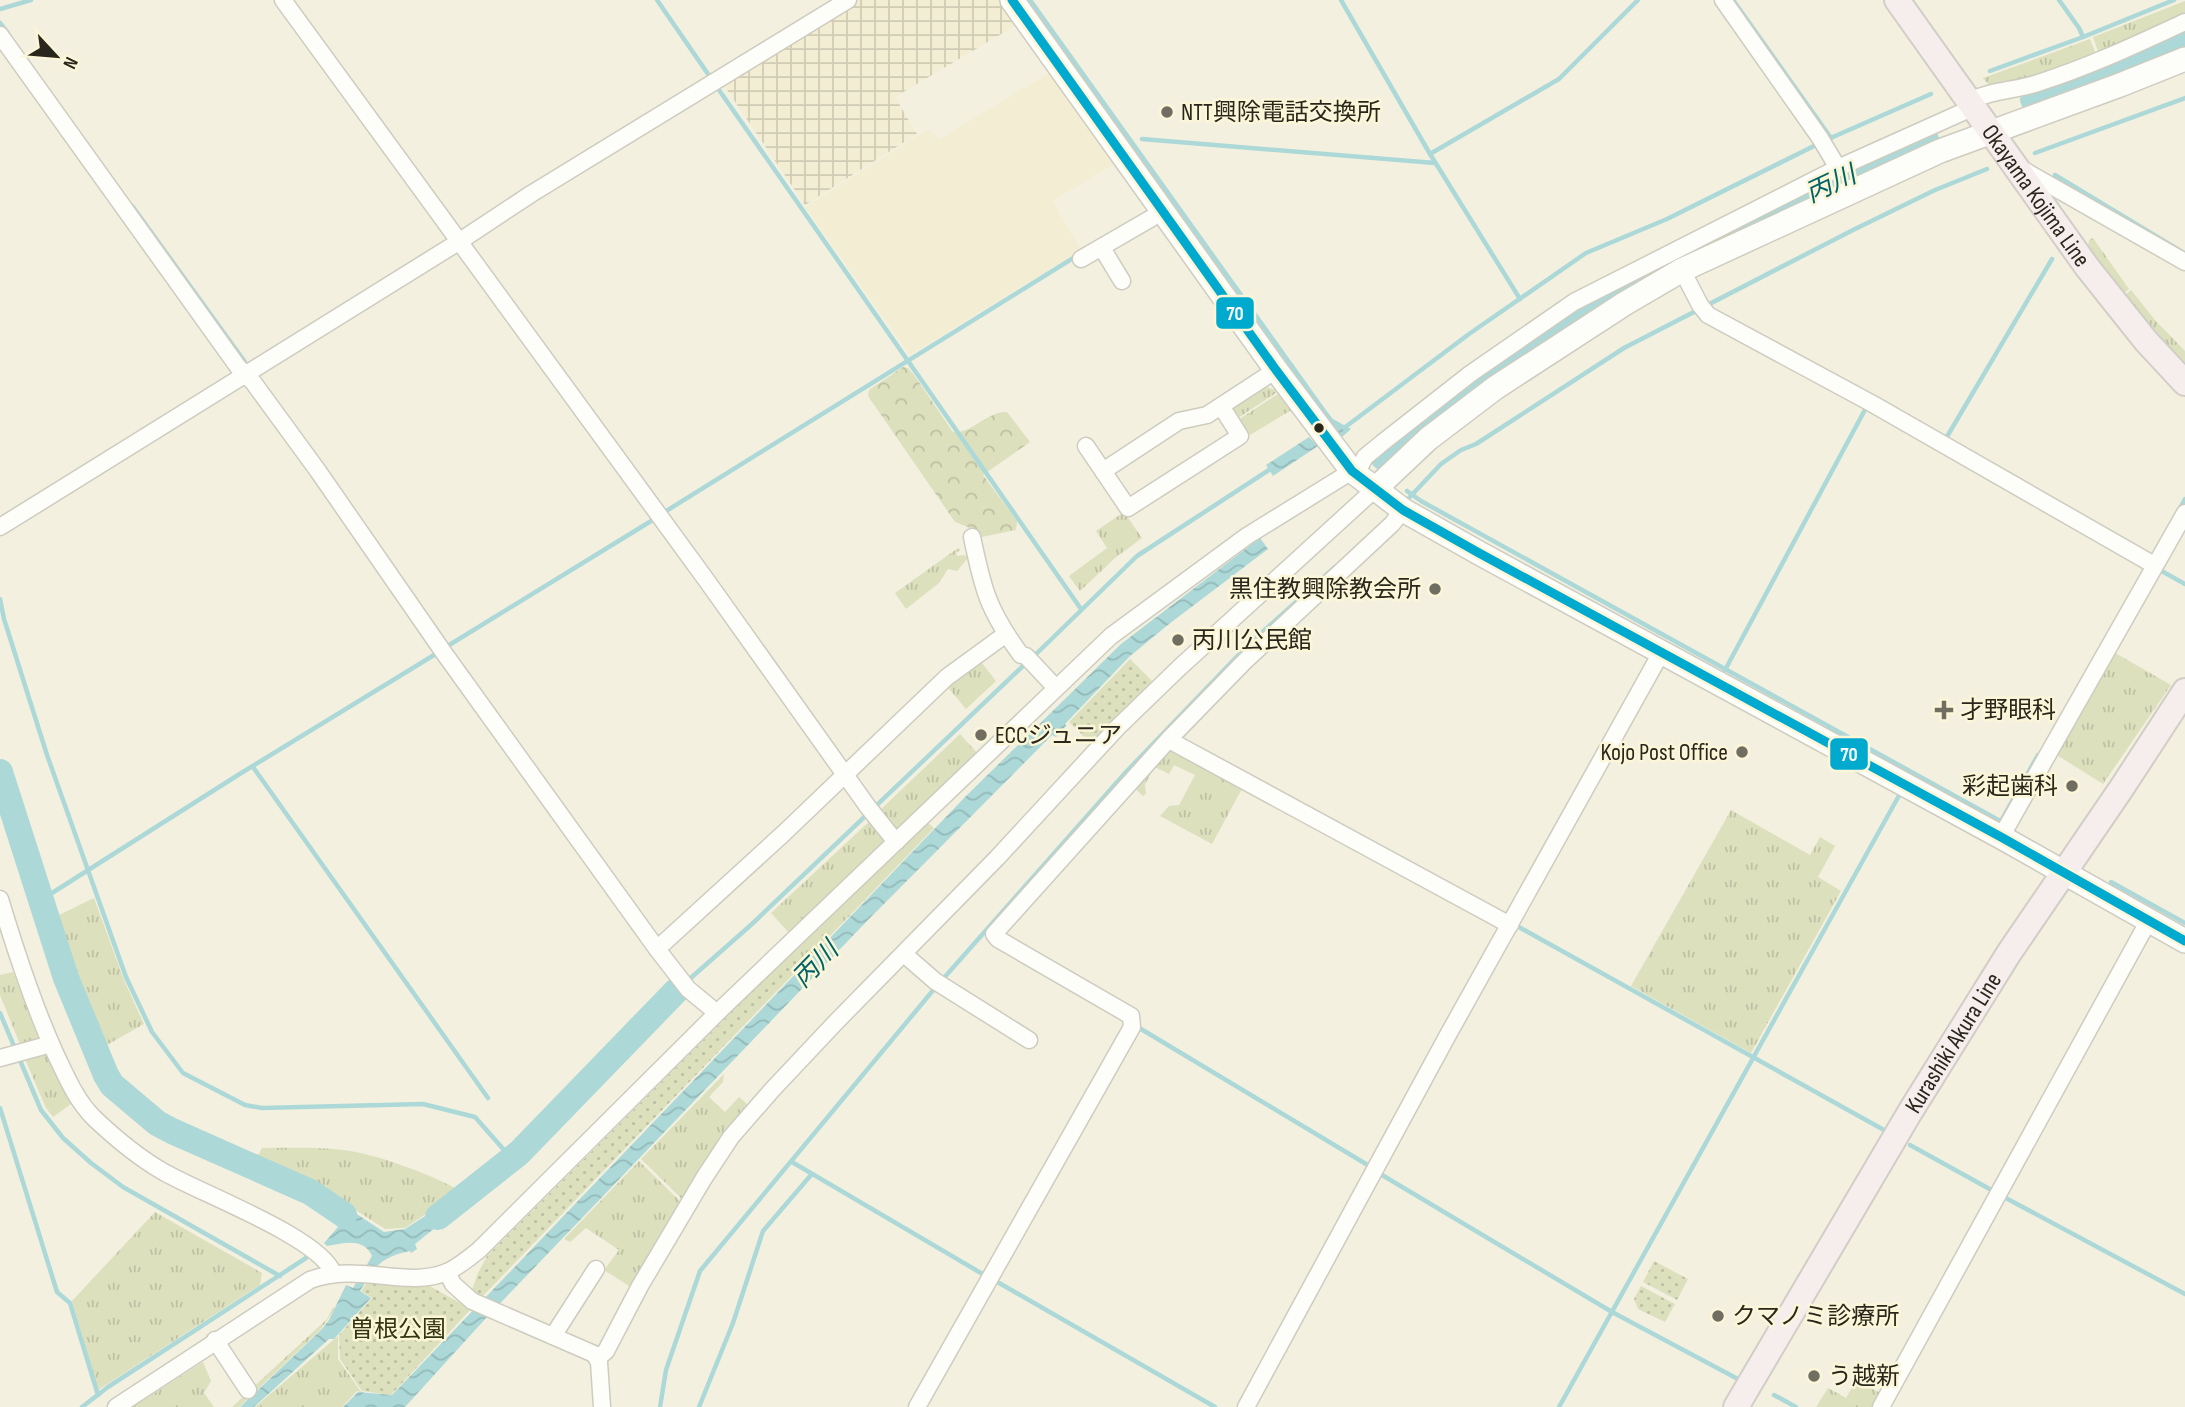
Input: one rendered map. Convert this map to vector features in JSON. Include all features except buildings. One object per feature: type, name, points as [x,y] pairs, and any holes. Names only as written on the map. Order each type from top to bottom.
[{"type":"main road","name":"Okayama Kojima Line","points":[[1897,0],[2126,316],[2185,383]]},
{"type":"main road","name":"Kurashiki Akura Line","points":[[1736,1407],[1910,1112],[2009,953],[2185,691]]},
{"type":"street","points":[[283,0],[849,772],[871,812],[896,842]]},
{"type":"street","points":[[0,527],[531,194],[689,100],[848,0]]},
{"type":"street","points":[[1012,0],[1276,370],[1354,473],[1403,510],[1661,653],[2006,829],[2064,872],[2185,940]]},
{"type":"street","points":[[1723,0],[1838,168]]},
{"type":"street","points":[[116,1407],[299,1286],[333,1273],[429,1277],[447,1272],[490,1240],[717,1013],[1111,636],[1247,536],[1354,473],[1365,457],[1470,374],[1574,302],[1971,104],[1988,92],[2038,83],[2097,63],[2185,22]]},
{"type":"street","points":[[0,35],[318,471],[442,650],[660,946],[685,985],[717,1013]]},
{"type":"street","points":[[598,1358],[606,1351],[640,1286],[704,1178],[732,1137],[836,1022],[904,954],[1117,728],[1428,439],[1495,388],[1624,304],[1682,270],[1873,180],[1990,131],[2185,59]]},
{"type":"street","points":[[2014,164],[2185,262]]},
{"type":"street","points":[[1081,259],[1163,212]]},
{"type":"street","points":[[1102,248],[1122,281]]},
{"type":"street","points":[[1682,270],[1708,315],[1871,402],[2154,565]]},
{"type":"street","points":[[1103,471],[1179,421],[1207,415],[1276,370]]},
{"type":"street","points":[[1086,446],[1128,508],[1240,436],[1221,407]]},
{"type":"street","points":[[917,1407],[990,1279],[1099,1076],[1132,1024],[1131,1016],[998,939],[994,934],[1172,737],[1261,645],[1392,524],[1403,510]]},
{"type":"street","points":[[2006,829],[2185,513]]},
{"type":"street","points":[[972,537],[985,597],[1021,655],[1056,688]]},
{"type":"street","points":[[660,946],[849,772],[947,677],[1006,634]]},
{"type":"street","points":[[1246,1407],[1508,924],[1661,653]]},
{"type":"street","points":[[1172,737],[1508,924]]},
{"type":"street","points":[[0,900],[36,1007],[51,1044],[82,1104],[111,1133],[162,1171],[220,1197],[310,1248],[331,1265],[333,1273]]},
{"type":"street","points":[[1881,1407],[2149,920]]},
{"type":"street","points":[[904,954],[940,984],[1029,1040]]},
{"type":"street","points":[[11,1055],[51,1044]]},
{"type":"street","points":[[553,1336],[596,1269]]},
{"type":"street","points":[[447,1272],[461,1294],[472,1301],[594,1354],[598,1358],[602,1407]]},
{"type":"street","points":[[215,1340],[248,1390]]},
{"type":"shaded area","points":[[859,0],[1001,0],[1018,24],[895,97],[917,134],[805,205],[723,84]]},
{"type":"shaded area","points":[[1052,71],[1117,162],[1053,201],[1081,250],[910,355],[805,207],[928,129],[939,139]]},
{"type":"green space","points":[[2185,1],[2185,18],[2100,57],[2093,37]]},
{"type":"green space","points":[[2090,39],[2097,57],[2015,85],[1989,85],[1983,78]]},
{"type":"green space","points":[[2093,238],[2129,289],[2123,294],[2088,248],[2089,240]]},
{"type":"green space","points":[[2131,290],[2185,351],[2185,365],[2125,295]]},
{"type":"green space","points":[[903,367],[908,368],[914,375],[953,432],[967,430],[993,415],[1007,412],[1030,442],[983,475],[1017,521],[1016,530],[977,538],[968,527],[955,522],[868,396],[869,390]]},
{"type":"green space","points":[[1263,386],[1279,391],[1238,418],[1233,410],[1235,404]]},
{"type":"green space","points":[[1281,392],[1293,409],[1250,435],[1238,420]]},
{"type":"green space","points":[[1124,512],[1142,538],[1115,558],[1080,591],[1069,576],[1107,548],[1096,531]]},
{"type":"green space","points":[[958,548],[960,550],[956,553],[957,556],[964,555],[968,558],[957,571],[948,569],[939,583],[906,609],[895,593]]},
{"type":"green space","points":[[2110,650],[2171,685],[2103,784],[2052,752]]},
{"type":"green space","points":[[978,658],[996,681],[966,709],[945,684]]},
{"type":"green space","points":[[1130,659],[1152,681],[1119,715],[1117,723],[1094,747],[1069,722]]},
{"type":"green space","points":[[960,734],[978,754],[897,831],[877,813]]},
{"type":"green space","points":[[1169,744],[1244,785],[1212,844],[1160,816],[1169,806],[1179,805],[1195,775],[1174,765],[1169,774],[1155,767],[1145,784],[1146,794],[1143,796],[1132,786]]},
{"type":"green space","points":[[1731,810],[1810,855],[1820,837],[1835,846],[1818,877],[1841,891],[1751,1053],[1631,986]]},
{"type":"green space","points":[[872,819],[886,838],[885,843],[791,935],[771,913]]},
{"type":"green space","points":[[928,823],[934,828],[805,962],[793,951]]},
{"type":"green space","points":[[94,898],[124,980],[144,1024],[107,1045],[74,964],[59,915]]},
{"type":"green space","points":[[793,951],[805,962],[481,1298],[471,1293],[487,1256]]},
{"type":"green space","points":[[13,972],[39,1040],[21,1047],[0,995],[0,975]]},
{"type":"green space","points":[[45,1052],[71,1104],[53,1117],[46,1108],[25,1059]]},
{"type":"green space","points":[[724,1074],[723,1082],[709,1097],[725,1112],[739,1097],[747,1104],[719,1139],[684,1201],[641,1159]]},
{"type":"green space","points":[[262,1148],[323,1148],[370,1155],[435,1178],[460,1191],[405,1228],[385,1229],[329,1193],[251,1159],[259,1154]]},
{"type":"green space","points":[[639,1161],[683,1204],[632,1288],[604,1270],[619,1250],[586,1228],[570,1242],[564,1239]]},
{"type":"green space","points":[[155,1212],[262,1273],[260,1285],[98,1390],[72,1301]]},
{"type":"green space","points":[[1654,1261],[1688,1279],[1677,1300],[1643,1282]]},
{"type":"green space","name":"曽根公園","points":[[367,1282],[424,1283],[471,1309],[391,1395],[362,1391],[340,1359],[339,1335],[372,1298],[361,1291]]},
{"type":"green space","points":[[1641,1286],[1675,1304],[1665,1322],[1638,1309],[1634,1299]]},
{"type":"green space","points":[[333,1307],[335,1309],[321,1329],[239,1407],[232,1407],[327,1319]]},
{"type":"green space","points":[[338,1336],[338,1359],[361,1392],[357,1391],[342,1407],[255,1407]]},
{"type":"green space","points":[[203,1362],[211,1381],[204,1393],[214,1407],[133,1407]]},
{"type":"green space","points":[[1856,1380],[1884,1395],[1878,1407],[1816,1407],[1828,1388],[1846,1398]]},
{"type":"water","points":[[1328,413],[1351,429],[1342,437],[1336,434],[1273,476],[1266,465],[1309,437],[1315,443],[1332,429],[1323,416]]},
{"type":"water","points":[[1260,538],[1268,549],[1129,657],[1065,724],[1056,737],[1052,735],[868,920],[487,1317],[405,1407],[343,1407],[358,1392],[392,1395],[965,797],[1121,644]]},
{"type":"water","points":[[317,1191],[325,1193],[384,1232],[405,1229],[464,1191],[471,1199],[415,1244],[417,1249],[411,1253],[410,1251],[392,1256],[379,1264],[360,1291],[371,1298],[334,1339],[329,1339],[254,1407],[240,1407],[322,1329],[346,1285],[353,1288],[372,1256],[364,1246],[358,1244],[327,1246],[324,1243],[338,1227],[312,1199]]},
{"type":"waterway","points":[[0,9],[31,0]]},
{"type":"waterway","points":[[657,0],[708,74]]},
{"type":"waterway","points":[[1030,0],[1329,418]]},
{"type":"waterway","points":[[1341,0],[1430,154],[1520,299]]},
{"type":"waterway","points":[[1430,154],[1559,79],[1638,0]]},
{"type":"waterway","points":[[1733,0],[1831,138]]},
{"type":"waterway","points":[[2059,0],[2083,37]]},
{"type":"waterway","points":[[1990,71],[2174,0]]},
{"type":"waterway","points":[[0,23],[7,32]]},
{"type":"waterway","name":"丙川","points":[[2033,99],[2107,74],[2185,42]]},
{"type":"waterway","points":[[719,90],[1081,609]]},
{"type":"waterway","points":[[1826,140],[1931,94]]},
{"type":"waterway","points":[[2035,153],[2185,98]]},
{"type":"waterway","points":[[1142,139],[1435,163]]},
{"type":"waterway","name":"丙川","points":[[1734,229],[1926,140]]},
{"type":"waterway","points":[[1344,428],[1469,334],[1586,253],[1667,219],[1818,144]]},
{"type":"waterway","points":[[1408,499],[1441,464],[1461,450],[1476,444],[1624,348],[1853,230],[1935,190],[1987,169]]},
{"type":"waterway","points":[[2055,175],[2184,253]]},
{"type":"waterway","points":[[133,207],[245,362]]},
{"type":"waterway","points":[[663,513],[1078,255]]},
{"type":"waterway","points":[[1945,440],[2052,259]]},
{"type":"waterway","name":"丙川","points":[[1383,457],[1497,370],[1616,291],[1665,263]]},
{"type":"waterway","points":[[1725,670],[1867,406]]},
{"type":"waterway","points":[[1033,657],[1137,556],[1272,468]]},
{"type":"waterway","points":[[1407,491],[2002,822]]},
{"type":"waterway","points":[[2179,510],[2185,499]]},
{"type":"waterway","points":[[446,647],[656,518]]},
{"type":"waterway","points":[[660,1407],[666,1370],[700,1271],[935,988],[1126,772],[1249,644],[1335,567]]},
{"type":"waterway","points":[[2158,569],[2185,584]]},
{"type":"waterway","points":[[0,599],[47,755],[126,977],[152,1032],[183,1073],[245,1105],[262,1108],[423,1104],[475,1117],[512,1159]]},
{"type":"waterway","points":[[41,900],[439,652]]},
{"type":"waterway","points":[[676,991],[752,924],[1026,663]]},
{"type":"waterway","points":[[2001,821],[2038,755]]},
{"type":"waterway","points":[[253,767],[488,1098]]},
{"type":"waterway","points":[[0,772],[66,978],[112,1085],[157,1123],[310,1192],[344,1215]]},
{"type":"waterway","points":[[1559,1407],[1901,792]]},
{"type":"waterway","points":[[2111,882],[2185,923]]},
{"type":"waterway","points":[[1517,926],[1884,1130]]},
{"type":"waterway","points":[[438,1217],[519,1153],[676,991]]},
{"type":"waterway","points":[[0,1013],[41,1110],[63,1138],[123,1187],[280,1276]]},
{"type":"waterway","points":[[1136,1026],[1371,1167]]},
{"type":"waterway","points":[[0,1108],[57,1292],[70,1303],[98,1395]]},
{"type":"waterway","points":[[1910,1145],[1995,1192]]},
{"type":"waterway","points":[[792,1162],[986,1276]]},
{"type":"waterway","points":[[699,1407],[733,1323],[763,1231],[811,1175]]},
{"type":"waterway","points":[[1382,1175],[1612,1312],[1736,1378]]},
{"type":"waterway","points":[[2002,1196],[2185,1294]]},
{"type":"waterway","points":[[82,1407],[108,1387],[306,1258]]},
{"type":"waterway","points":[[994,1280],[1215,1407]]},
{"type":"waterway","points":[[1774,1395],[1796,1407]]},
{"type":"transit line","name":"70","points":[[1012,0],[1276,370],[1352,471],[1403,510],[1479,553],[2001,837],[2185,941]]},
{"type":"place","name":"NTT興除電話交換所","points":[[1167,112]]},
{"type":"place","name":"黒住教興除教会所","points":[[1435,589]]},
{"type":"place","name":"丙川公民館","points":[[1178,640]]},
{"type":"place","name":"才野眼科","points":[[1944,710]]},
{"type":"place","name":"ECCジュニア","points":[[981,735]]},
{"type":"place","name":"Kojo Post Office","points":[[1742,752]]},
{"type":"place","name":"彩起歯科","points":[[2072,786]]},
{"type":"place","name":"クマノミ診療所","points":[[1718,1316]]},
{"type":"place","name":"う越新","points":[[1814,1376]]}]
